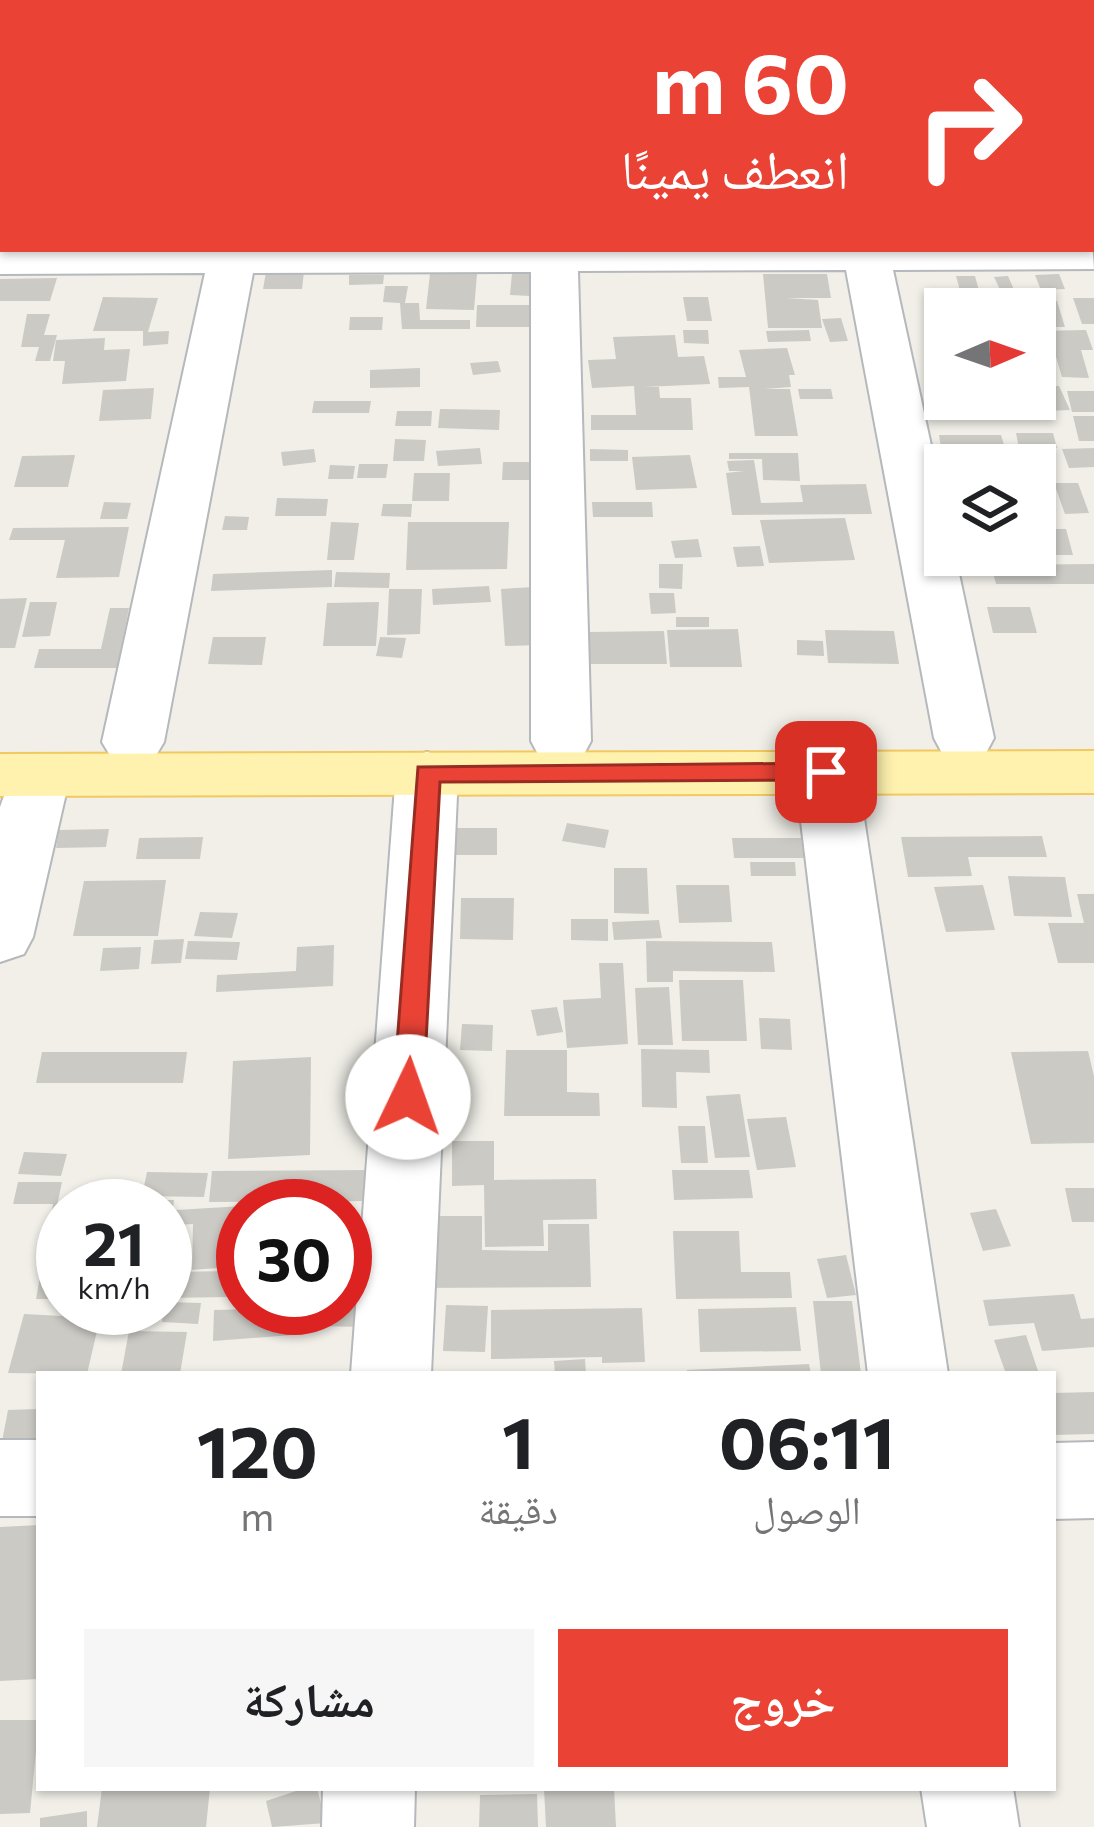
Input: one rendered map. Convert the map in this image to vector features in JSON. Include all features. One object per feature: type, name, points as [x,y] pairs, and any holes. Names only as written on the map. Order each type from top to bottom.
[{"type":"main road","points":[[13,764],[133,742],[1094,738]]},
{"type":"main road","points":[[13,764],[427,773],[1094,772]]},
{"type":"street","points":[[866,253],[964,738]]},
{"type":"street","points":[[554,254],[561,741]]},
{"type":"street","points":[[0,260],[233,255],[1094,256]]},
{"type":"street","points":[[133,742],[233,255]]},
{"type":"street","points":[[0,937],[13,764]]},
{"type":"street","points":[[826,772],[908,1371]]},
{"type":"street","points":[[392,1371],[427,773]]},
{"type":"street","points":[[0,1478],[36,1478]]},
{"type":"street","points":[[1056,1481],[1094,1480]]},
{"type":"street","points":[[368,1827],[370,1791]]},
{"type":"street","points":[[968,1791],[973,1827]]},
{"type":"building","points":[[266,272],[304,272],[302,289],[263,289]]},
{"type":"building","points":[[512,273],[532,274],[530,296],[510,295]]},
{"type":"building","points":[[430,274],[477,274],[474,310],[426,309]]},
{"type":"building","points":[[763,274],[827,274],[831,298],[786,298],[818,300],[822,328],[768,328]]},
{"type":"building","points":[[1059,274],[1065,289],[1040,288],[1035,275]]},
{"type":"building","points":[[349,275],[384,275],[383,284],[349,285]]},
{"type":"building","points":[[956,276],[975,276],[978,288],[959,288]]},
{"type":"building","points":[[1008,276],[1013,288],[999,288],[994,277]]},
{"type":"building","points":[[57,278],[50,301],[0,301],[0,279]]},
{"type":"building","points":[[385,286],[408,286],[405,303],[419,303],[420,320],[470,320],[470,329],[402,329],[400,303],[383,302]]},
{"type":"building","points":[[103,297],[158,298],[148,332],[169,331],[168,344],[143,346],[143,331],[93,331]]},
{"type":"building","points":[[683,297],[708,297],[712,321],[687,321]]},
{"type":"building","points":[[1073,298],[1094,298],[1094,324],[1082,324]]},
{"type":"building","points":[[1056,301],[1057,301],[1065,327],[1056,327]]},
{"type":"building","points":[[477,305],[532,305],[531,327],[476,327]]},
{"type":"building","points":[[27,314],[50,314],[44,335],[57,335],[50,361],[35,361],[39,347],[21,347]]},
{"type":"building","points":[[350,317],[383,317],[382,330],[349,330]]},
{"type":"building","points":[[841,318],[848,341],[830,342],[822,319]]},
{"type":"building","points":[[683,330],[708,330],[709,344],[684,343]]},
{"type":"building","points":[[809,330],[811,341],[768,342],[766,331]]},
{"type":"building","points":[[1086,330],[1093,350],[1081,350],[1089,378],[1062,377],[1056,331]]},
{"type":"building","points":[[675,335],[678,357],[704,356],[710,384],[644,387],[659,387],[660,398],[691,398],[693,430],[591,430],[591,415],[636,415],[634,386],[592,388],[588,360],[616,359],[613,337]]},
{"type":"building","points":[[105,338],[104,350],[130,349],[126,381],[62,384],[65,361],[53,361],[56,340]]},
{"type":"building","points":[[787,348],[795,375],[789,375],[791,387],[764,389],[790,389],[798,436],[755,436],[749,387],[719,388],[718,377],[746,377],[739,350]]},
{"type":"building","points":[[498,361],[501,372],[473,375],[470,363]]},
{"type":"building","points":[[420,368],[420,387],[370,388],[370,370]]},
{"type":"building","points":[[1059,386],[1070,410],[1056,411]]},
{"type":"building","points":[[154,388],[151,419],[99,421],[103,390]]},
{"type":"building","points":[[798,389],[831,389],[833,399],[800,399]]},
{"type":"building","points":[[1067,391],[1094,391],[1094,412],[1072,412]]},
{"type":"building","points":[[314,401],[371,401],[369,413],[312,413]]},
{"type":"building","points":[[440,409],[500,410],[499,430],[438,428]]},
{"type":"building","points":[[397,411],[432,411],[431,426],[395,426]]},
{"type":"building","points":[[1073,416],[1094,416],[1094,441],[1079,441]]},
{"type":"building","points":[[1016,433],[1053,433],[1056,444],[1018,444]]},
{"type":"building","points":[[939,435],[1001,435],[1004,444],[940,444]]},
{"type":"building","points":[[395,439],[426,440],[424,461],[393,461]]},
{"type":"building","points":[[480,448],[482,464],[438,466],[436,451]]},
{"type":"building","points":[[1094,448],[1094,467],[1069,468],[1062,449]]},
{"type":"building","points":[[314,449],[316,462],[283,466],[281,452]]},
{"type":"building","points":[[590,449],[628,450],[628,461],[590,461]]},
{"type":"building","points":[[729,453],[798,453],[800,481],[763,480],[762,459],[729,459]]},
{"type":"building","points":[[75,455],[68,487],[14,487],[22,456]]},
{"type":"building","points":[[690,455],[697,488],[636,490],[632,457]]},
{"type":"building","points":[[754,460],[761,503],[803,502],[800,485],[866,484],[872,514],[732,515],[726,473],[744,471],[729,471],[727,461]]},
{"type":"building","points":[[503,462],[532,462],[531,480],[502,480]]},
{"type":"building","points":[[359,464],[388,464],[386,478],[357,478]]},
{"type":"building","points":[[330,465],[355,466],[353,479],[328,479]]},
{"type":"building","points":[[414,473],[450,473],[449,501],[412,501]]},
{"type":"building","points":[[1056,483],[1078,483],[1089,513],[1065,514]]},
{"type":"building","points":[[277,498],[328,499],[326,516],[275,516]]},
{"type":"building","points":[[104,502],[131,503],[127,519],[100,519]]},
{"type":"building","points":[[592,502],[652,502],[653,517],[593,517]]},
{"type":"building","points":[[383,504],[412,504],[411,517],[381,516]]},
{"type":"building","points":[[225,516],[249,517],[247,530],[222,530]]},
{"type":"building","points":[[845,518],[855,560],[769,563],[760,520]]},
{"type":"building","points":[[331,522],[359,523],[354,560],[327,560]]},
{"type":"building","points":[[408,522],[509,522],[507,569],[406,570]]},
{"type":"building","points":[[129,527],[119,577],[56,578],[65,540],[9,540],[13,528]]},
{"type":"building","points":[[1056,529],[1066,529],[1073,555],[1056,555]]},
{"type":"building","points":[[698,539],[702,557],[675,558],[671,541]]},
{"type":"building","points":[[760,546],[764,566],[737,567],[733,547]]},
{"type":"building","points":[[659,564],[683,564],[682,589],[659,588]]},
{"type":"building","points":[[1056,564],[1094,564],[1094,584],[996,584],[994,576],[1056,576]]},
{"type":"building","points":[[332,570],[332,587],[211,591],[213,574]]},
{"type":"building","points":[[336,572],[390,573],[389,588],[334,587]]},
{"type":"building","points":[[489,586],[491,602],[433,605],[432,589]]},
{"type":"building","points":[[534,587],[539,645],[505,646],[501,589]]},
{"type":"building","points":[[389,589],[422,589],[420,634],[387,635]]},
{"type":"building","points":[[649,593],[674,593],[676,613],[651,614]]},
{"type":"building","points":[[27,598],[15,648],[0,648],[0,599]]},
{"type":"building","points":[[30,602],[57,602],[50,636],[22,637]]},
{"type":"building","points":[[379,602],[376,646],[323,646],[327,603]]},
{"type":"building","points":[[987,607],[1030,607],[1037,633],[993,633]]},
{"type":"building","points":[[110,608],[129,608],[117,668],[34,668],[39,649],[101,649]]},
{"type":"building","points":[[676,617],[709,617],[709,627],[676,627]]},
{"type":"building","points":[[738,629],[742,667],[670,667],[667,630]]},
{"type":"building","points":[[825,630],[894,631],[899,664],[828,663]]},
{"type":"building","points":[[664,631],[667,664],[589,664],[589,632]]},
{"type":"building","points":[[213,637],[266,637],[262,665],[208,664]]},
{"type":"building","points":[[380,637],[406,638],[402,658],[376,656]]},
{"type":"building","points":[[797,640],[823,641],[824,656],[797,655]]},
{"type":"building","points":[[567,823],[609,830],[605,848],[562,841]]},
{"type":"building","points":[[454,828],[497,828],[497,855],[452,855]]},
{"type":"building","points":[[109,829],[106,847],[56,848],[59,830]]},
{"type":"building","points":[[1042,836],[1047,857],[968,857],[972,876],[908,877],[901,837]]},
{"type":"building","points":[[203,837],[200,859],[136,859],[139,838]]},
{"type":"building","points":[[732,838],[801,838],[804,858],[734,858]]},
{"type":"building","points":[[750,862],[795,862],[796,876],[751,876]]},
{"type":"building","points":[[614,868],[647,868],[649,914],[614,913]]},
{"type":"building","points":[[1008,876],[1065,877],[1072,917],[1014,916]]},
{"type":"building","points":[[166,880],[158,936],[73,936],[84,881]]},
{"type":"building","points":[[676,885],[729,885],[732,922],[679,923]]},
{"type":"building","points":[[983,885],[995,930],[946,932],[934,887]]},
{"type":"building","points":[[1077,894],[1094,894],[1094,963],[1058,963],[1048,923],[1084,923]]},
{"type":"building","points":[[461,898],[514,898],[513,940],[460,939]]},
{"type":"building","points":[[200,912],[238,913],[232,938],[194,936]]},
{"type":"building","points":[[571,919],[608,919],[608,941],[571,940]]},
{"type":"building","points":[[659,920],[662,938],[614,940],[612,922]]},
{"type":"building","points":[[184,939],[181,963],[151,964],[154,940]]},
{"type":"building","points":[[188,941],[240,942],[237,960],[185,959]]},
{"type":"building","points":[[646,941],[772,942],[775,972],[673,971],[673,982],[647,982]]},
{"type":"building","points":[[334,945],[333,986],[216,992],[217,975],[296,971],[297,947]]},
{"type":"building","points":[[141,947],[139,969],[100,971],[103,948]]},
{"type":"building","points":[[599,963],[623,963],[628,1044],[567,1048],[563,1000],[601,998]]},
{"type":"building","points":[[679,980],[743,980],[747,1041],[682,1041]]},
{"type":"building","points":[[669,987],[673,1045],[638,1045],[635,988]]},
{"type":"building","points":[[557,1007],[563,1032],[537,1036],[531,1010]]},
{"type":"building","points":[[759,1018],[790,1019],[792,1050],[761,1049]]},
{"type":"building","points":[[462,1024],[493,1025],[492,1051],[460,1050]]},
{"type":"building","points":[[641,1049],[709,1050],[710,1073],[676,1072],[677,1108],[642,1107]]},
{"type":"building","points":[[506,1050],[567,1050],[567,1092],[599,1093],[600,1116],[504,1116]]},
{"type":"building","points":[[1088,1051],[1094,1076],[1094,1143],[1031,1144],[1011,1052]]},
{"type":"building","points":[[42,1052],[187,1052],[183,1083],[36,1083]]},
{"type":"building","points":[[311,1057],[310,1155],[228,1159],[233,1061]]},
{"type":"building","points":[[740,1094],[750,1157],[715,1158],[706,1096]]},
{"type":"building","points":[[786,1117],[796,1167],[757,1170],[747,1119]]},
{"type":"building","points":[[678,1126],[705,1126],[708,1163],[681,1163]]},
{"type":"building","points":[[452,1141],[494,1141],[494,1180],[596,1179],[597,1219],[543,1220],[544,1246],[485,1247],[484,1185],[452,1186]]},
{"type":"building","points":[[24,1152],[67,1154],[61,1176],[18,1174]]},
{"type":"building","points":[[376,1170],[374,1201],[372,1179],[216,1179],[216,1202],[209,1202],[212,1171]]},
{"type":"building","points":[[672,1170],[749,1170],[753,1198],[674,1200]]},
{"type":"building","points":[[147,1172],[208,1173],[204,1197],[192,1197],[192,1179],[146,1179]]},
{"type":"building","points":[[18,1182],[36,1182],[36,1204],[13,1204]]},
{"type":"building","points":[[1065,1188],[1094,1188],[1094,1222],[1072,1222]]},
{"type":"building","points":[[216,1208],[216,1268],[192,1270],[192,1209]]},
{"type":"building","points":[[996,1209],[1011,1246],[983,1251],[970,1213]]},
{"type":"building","points":[[419,1216],[482,1216],[482,1250],[548,1251],[548,1224],[589,1224],[591,1287],[416,1288]]},
{"type":"building","points":[[673,1231],[739,1231],[741,1272],[790,1272],[792,1298],[676,1299]]},
{"type":"building","points":[[846,1255],[856,1295],[827,1298],[817,1259]]},
{"type":"building","points":[[216,1271],[216,1297],[192,1298],[192,1272]]},
{"type":"building","points":[[1074,1294],[1081,1319],[1094,1318],[1094,1347],[1042,1351],[1034,1323],[989,1326],[983,1300]]},
{"type":"building","points":[[813,1301],[852,1301],[861,1371],[821,1371]]},
{"type":"building","points":[[192,1303],[201,1303],[198,1324],[192,1324]]},
{"type":"building","points":[[446,1305],[488,1306],[485,1352],[443,1351]]},
{"type":"building","points":[[796,1307],[801,1351],[700,1352],[698,1309]]},
{"type":"building","points":[[642,1308],[645,1362],[602,1363],[602,1357],[491,1359],[491,1310]]},
{"type":"building","points":[[214,1310],[216,1335],[292,1335],[213,1341]]},
{"type":"building","points":[[24,1314],[36,1315],[36,1335],[96,1335],[88,1371],[8,1373]]},
{"type":"building","points":[[128,1335],[186,1335],[180,1371],[122,1371]]},
{"type":"building","points":[[1026,1335],[1038,1371],[1005,1371],[994,1340]]},
{"type":"building","points":[[585,1359],[586,1371],[555,1371],[554,1361]]},
{"type":"building","points":[[809,1364],[810,1371],[687,1371]]},
{"type":"building","points":[[1094,1392],[1094,1434],[1056,1435],[1056,1393]]},
{"type":"building","points":[[36,1409],[36,1447],[1,1447],[8,1410]]},
{"type":"building","points":[[36,1525],[36,1679],[0,1681],[0,1527]]},
{"type":"building","points":[[0,1720],[36,1720],[30,1813],[0,1814]]},
{"type":"building","points":[[102,1791],[210,1791],[206,1827],[97,1827]]},
{"type":"building","points":[[296,1791],[318,1791],[326,1823],[272,1827],[266,1801]]},
{"type":"building","points":[[544,1791],[614,1791],[616,1827],[546,1827]]},
{"type":"building","points":[[537,1794],[538,1827],[479,1827],[480,1795]]},
{"type":"building","points":[[87,1811],[87,1827],[40,1827],[40,1818]]},
{"type":"route","points":[[408,1097],[427,773],[826,772]]}]
